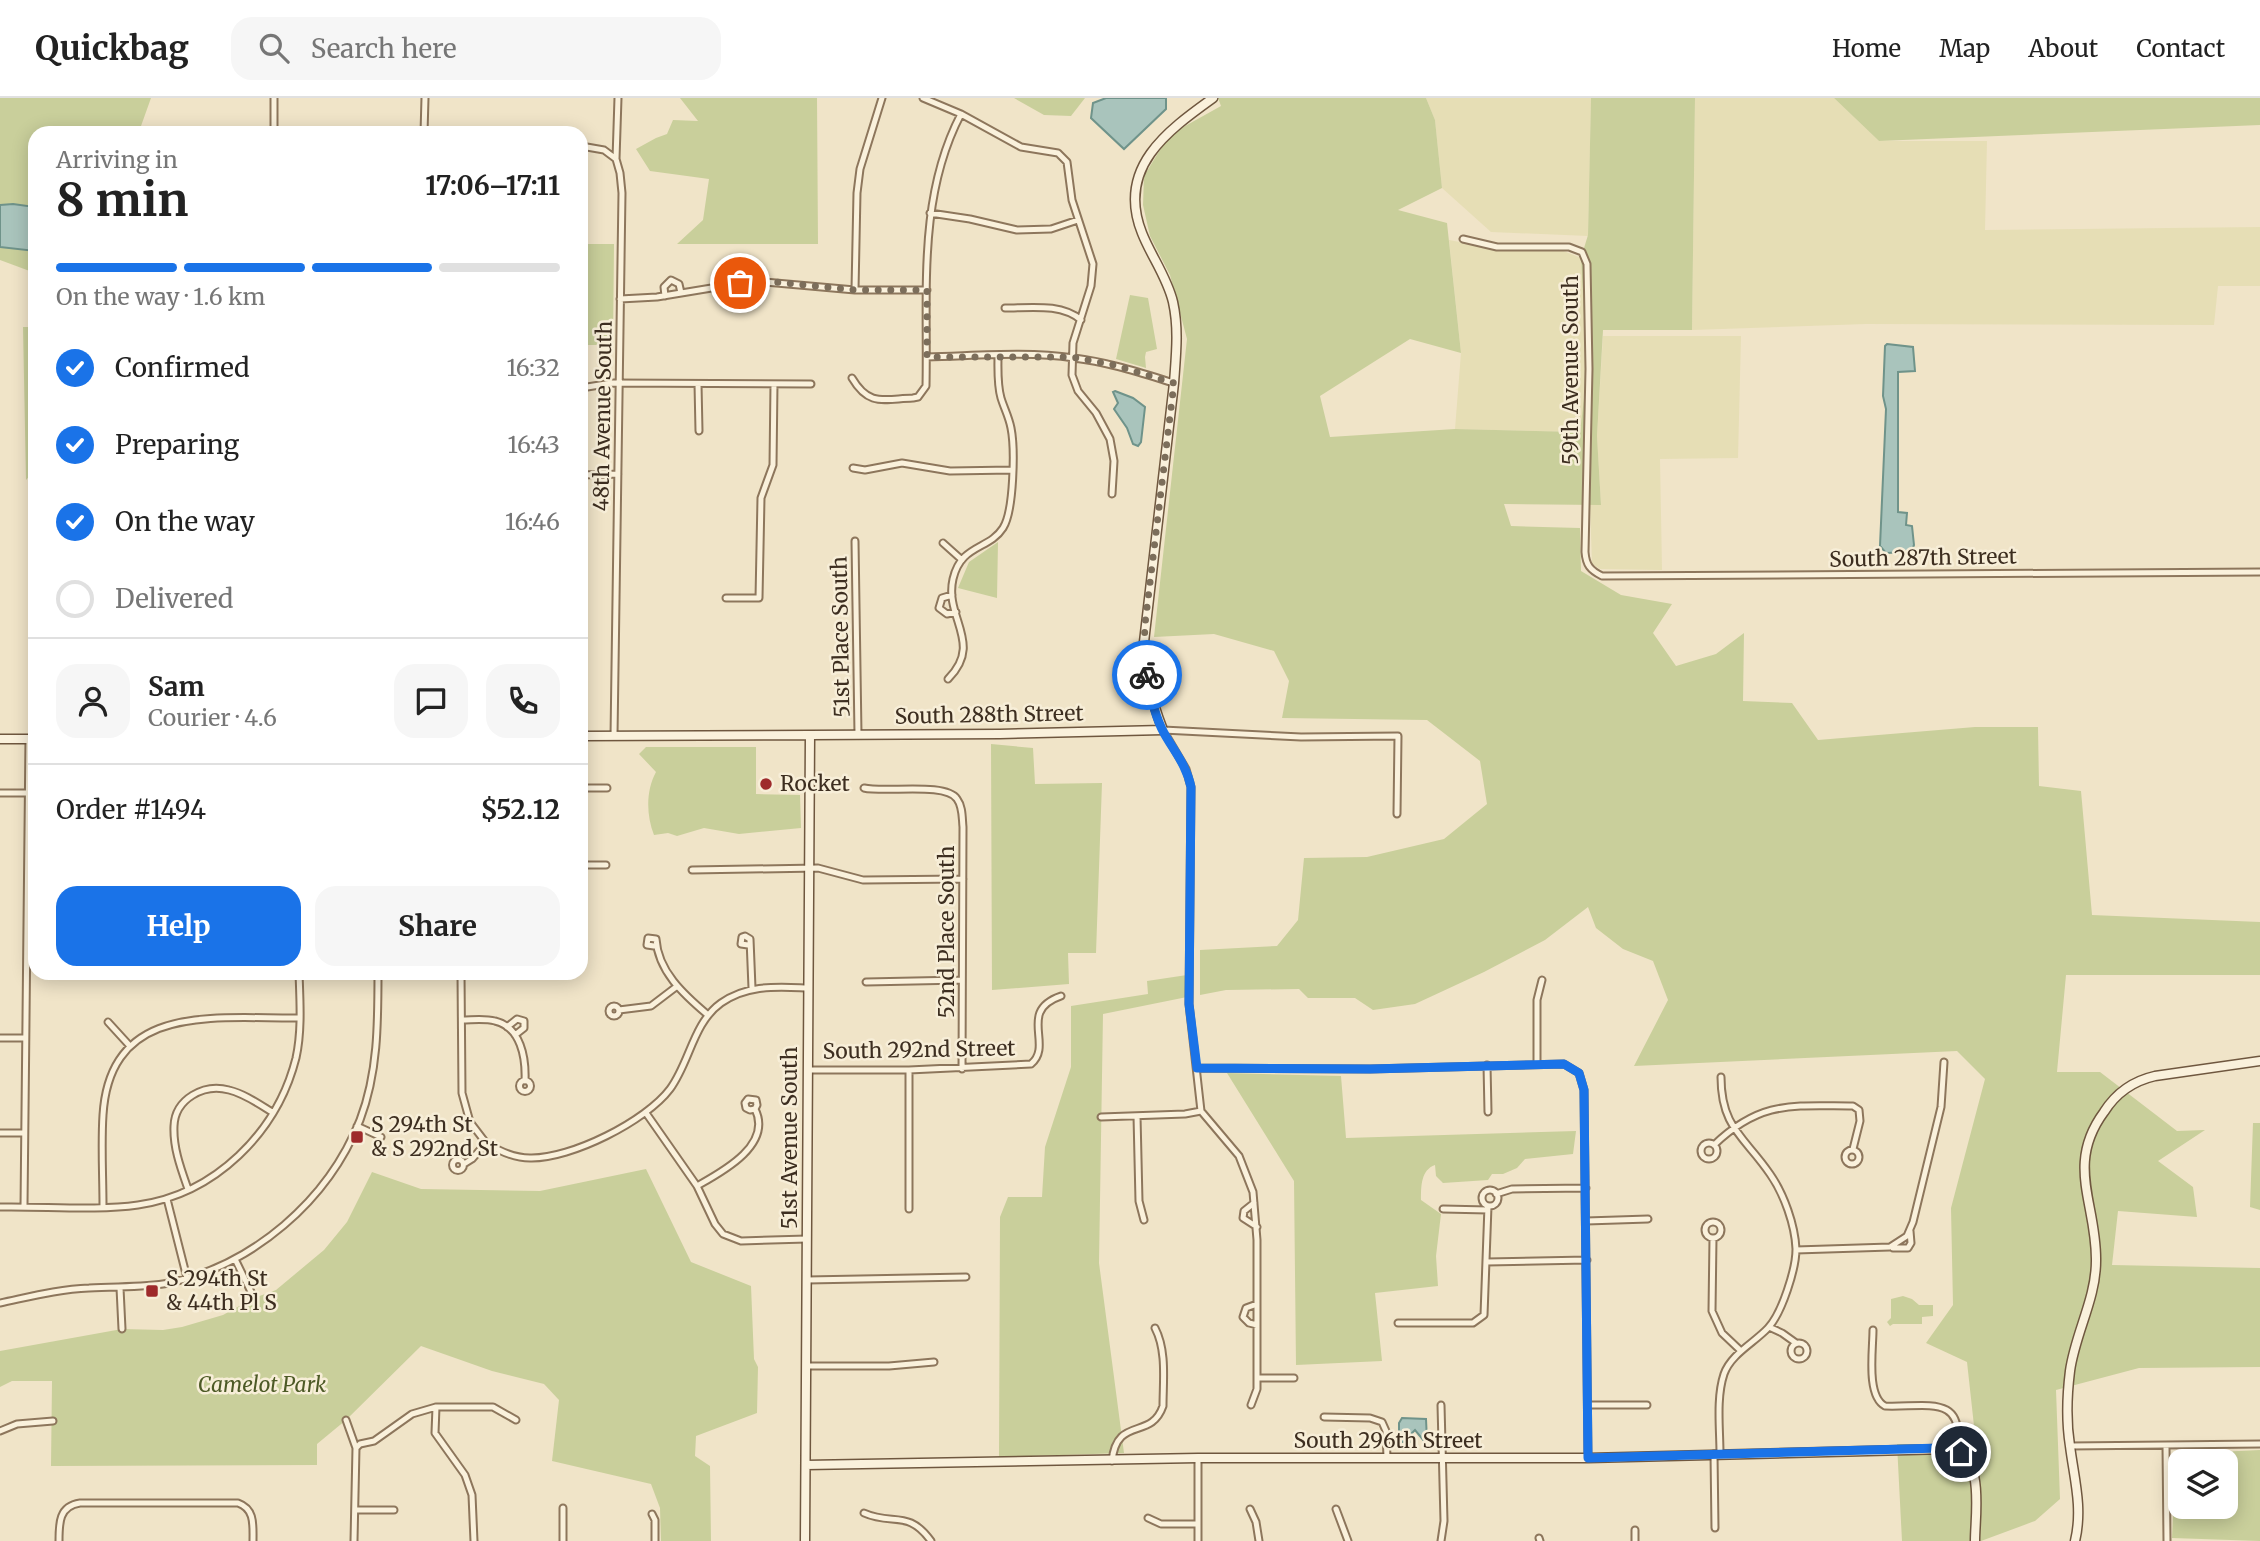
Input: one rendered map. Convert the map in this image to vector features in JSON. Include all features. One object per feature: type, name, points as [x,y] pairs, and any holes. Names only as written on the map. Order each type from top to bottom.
[{"type":"street","points":[[274,98],[274,126]]},
{"type":"street","points":[[424,126],[425,98]]},
{"type":"street","name":"48th Avenue South","points":[[614,736],[622,182],[616,159],[618,98]]},
{"type":"street","points":[[855,290],[860,169],[882,98]]},
{"type":"street","points":[[923,98],[961,114],[1021,148],[1058,153],[1069,168],[1072,200],[1093,264],[1094,276],[1074,339],[1074,384],[1097,413],[1110,439],[1114,461],[1112,494]]},
{"type":"street","points":[[1213,98],[1181,121],[1156,144],[1144,162],[1138,180],[1136,205],[1140,227],[1173,302],[1177,340],[1144,642],[1150,695],[1163,730],[1186,769],[1191,787],[1189,1004],[1201,1111],[1240,1156],[1249,1176],[1254,1203],[1257,1227],[1257,1378],[1256,1396],[1251,1405]]},
{"type":"street","points":[[852,379],[863,394],[873,399],[918,397],[926,386],[930,213],[940,165],[961,114]]},
{"type":"street","points":[[588,147],[602,149],[616,159]]},
{"type":"street","points":[[930,213],[1017,230],[1051,229],[1078,220]]},
{"type":"street","name":"59th Avenue South","points":[[1463,239],[1497,247],[1564,246],[1575,248],[1585,256],[1589,369],[1585,552],[1589,568]]},
{"type":"street","points":[[664,296],[664,287],[671,280],[679,284],[681,293]]},
{"type":"street","points":[[620,299],[664,296],[740,283],[776,282],[855,290],[927,290]]},
{"type":"street","points":[[722,286],[725,296],[733,300],[741,293],[740,283]]},
{"type":"street","points":[[1005,308],[1062,310],[1081,320]]},
{"type":"street","points":[[948,679],[958,669],[964,653],[962,630],[952,595],[952,582],[962,560],[1003,528],[1010,505],[1012,431],[1001,400],[998,355]]},
{"type":"street","points":[[927,357],[1072,357],[1114,365],[1174,383]]},
{"type":"street","points":[[588,386],[604,383],[811,384]]},
{"type":"street","points":[[698,384],[699,431]]},
{"type":"street","points":[[726,598],[759,598],[761,498],[773,465],[774,384]]},
{"type":"street","points":[[853,468],[865,470],[902,463],[950,471],[1012,470]]},
{"type":"street","points":[[588,475],[618,474]]},
{"type":"street","name":"51st Place South","points":[[855,541],[858,734]]},
{"type":"street","points":[[943,543],[962,560]]},
{"type":"street","name":"South 287th Street","points":[[1589,568],[1602,576],[2260,572]]},
{"type":"street","points":[[952,595],[942,598],[939,608],[947,614],[956,612]]},
{"type":"street","name":"South 288th Street","points":[[588,736],[1163,730],[1301,737],[1398,736],[1397,814]]},
{"type":"street","name":"51st Avenue South","points":[[806,1541],[810,735]]},
{"type":"street","points":[[0,739],[28,739]]},
{"type":"street","points":[[588,788],[607,788]]},
{"type":"street","name":"52nd Place South","points":[[864,788],[943,791],[956,797],[962,812],[962,1069]]},
{"type":"street","points":[[0,793],[28,793]]},
{"type":"street","points":[[24,1206],[28,853]]},
{"type":"street","points":[[588,865],[606,865]]},
{"type":"street","points":[[692,870],[810,868],[863,880],[963,879]]},
{"type":"street","points":[[748,945],[751,953],[752,988]]},
{"type":"street","points":[[654,946],[668,977],[708,1015]]},
{"type":"street","points":[[0,1206],[136,1205],[167,1199],[213,1178],[234,1162],[255,1140],[287,1087],[296,1056],[300,1018],[299,980]]},
{"type":"street","points":[[0,1303],[69,1289],[154,1285],[187,1278],[235,1259],[272,1236],[299,1212],[325,1181],[358,1124],[375,1055],[378,980]]},
{"type":"street","points":[[461,980],[462,1085],[465,1108],[473,1128],[486,1143],[517,1156],[547,1157],[575,1149],[619,1130],[646,1113],[679,1076],[708,1015],[724,1001],[752,988],[809,988]]},
{"type":"street","points":[[866,982],[962,980]]},
{"type":"street","points":[[1537,1064],[1537,1000],[1542,980]]},
{"type":"street","points":[[619,1010],[651,1006],[676,987]]},
{"type":"street","name":"South 292nd Street","points":[[808,1070],[962,1069],[1034,1062],[1040,1010],[1047,1002],[1061,996]]},
{"type":"street","points":[[103,1206],[105,1101],[110,1076],[129,1045],[162,1027],[178,1023],[217,1019],[300,1018]]},
{"type":"street","points":[[461,1020],[492,1020],[512,1031],[522,1053],[525,1081]]},
{"type":"street","points":[[108,1022],[129,1045]]},
{"type":"street","points":[[0,1038],[25,1038]]},
{"type":"street","points":[[2075,1541],[2078,1499],[2070,1446],[2070,1370],[2088,1305],[2096,1263],[2094,1228],[2085,1190],[2086,1143],[2092,1129],[2113,1099],[2138,1081],[2155,1076],[2260,1061]]},
{"type":"street","points":[[1796,1250],[1908,1248],[1941,1107],[1944,1062]]},
{"type":"street","points":[[1197,1068],[1370,1069],[1564,1064],[1579,1073],[1583,1080],[1586,1188],[1588,1458]]},
{"type":"street","points":[[1487,1065],[1488,1112]]},
{"type":"street","points":[[909,1070],[909,1209]]},
{"type":"street","points":[[1715,1528],[1717,1454],[1724,1373],[1741,1351],[1769,1327],[1784,1298],[1796,1250],[1779,1190],[1770,1173],[1732,1128],[1721,1093],[1721,1077]]},
{"type":"street","points":[[188,1189],[177,1159],[174,1128],[175,1117],[188,1098],[212,1088],[231,1090],[272,1112]]},
{"type":"street","points":[[1714,1145],[1732,1128],[1759,1112],[1794,1106],[1853,1106],[1859,1110],[1860,1116],[1853,1149]]},
{"type":"street","points":[[697,1186],[733,1165],[748,1151],[757,1128],[755,1109]]},
{"type":"street","points":[[1101,1116],[1201,1111]]},
{"type":"street","points":[[646,1113],[697,1186],[715,1224],[723,1234],[741,1241],[807,1239]]},
{"type":"street","points":[[1137,1116],[1139,1201],[1144,1220]]},
{"type":"street","points":[[358,1124],[381,1138]]},
{"type":"street","points":[[0,1133],[24,1133]]},
{"type":"street","points":[[464,1164],[486,1143]]},
{"type":"street","points":[[1496,1194],[1512,1189],[1586,1188]]},
{"type":"street","points":[[1398,1324],[1473,1323],[1485,1315],[1488,1208],[1482,1201],[1483,1193],[1490,1190],[1496,1194],[1497,1201],[1488,1208],[1443,1209]]},
{"type":"street","points":[[167,1199],[187,1278]]},
{"type":"street","points":[[1254,1203],[1244,1211],[1243,1218],[1257,1227]]},
{"type":"street","points":[[1586,1221],[1648,1219]]},
{"type":"street","points":[[1890,1247],[1902,1241],[1910,1231]]},
{"type":"street","points":[[1713,1238],[1712,1311],[1722,1333],[1741,1351]]},
{"type":"street","points":[[235,1259],[254,1298]]},
{"type":"street","points":[[1487,1262],[1587,1260]]},
{"type":"street","points":[[807,1280],[966,1277]]},
{"type":"street","points":[[120,1288],[122,1329]]},
{"type":"street","points":[[1257,1325],[1249,1323],[1243,1317],[1246,1308],[1258,1304]]},
{"type":"street","points":[[1769,1327],[1796,1343]]},
{"type":"street","points":[[1112,1461],[1119,1436],[1156,1419],[1163,1406],[1163,1352],[1160,1336],[1155,1328]]},
{"type":"street","points":[[1873,1330],[1873,1391],[1879,1403],[1885,1406],[1934,1405],[1943,1408],[1959,1424],[1956,1450],[1967,1457],[1974,1476],[1975,1541]]},
{"type":"street","points":[[806,1366],[897,1366],[934,1362]]},
{"type":"street","points":[[1257,1378],[1294,1378]]},
{"type":"street","points":[[1441,1405],[1444,1521],[1441,1541]]},
{"type":"street","points":[[1588,1405],[1647,1405]]},
{"type":"street","points":[[356,1448],[360,1444],[374,1441],[412,1414],[436,1407],[494,1407],[516,1420]]},
{"type":"street","points":[[436,1407],[435,1433],[465,1475],[472,1495],[474,1541]]},
{"type":"street","points":[[1324,1417],[1370,1418],[1382,1422],[1386,1431],[1387,1458]]},
{"type":"street","points":[[346,1420],[356,1448],[354,1541]]},
{"type":"street","points":[[0,1431],[17,1424],[53,1421]]},
{"type":"street","points":[[2070,1446],[2260,1444]]},
{"type":"street","points":[[2166,1446],[2166,1541]]},
{"type":"street","name":"South 296th Street","points":[[806,1465],[1198,1458],[1588,1458],[1956,1450]]},
{"type":"street","points":[[1198,1458],[1198,1541]]},
{"type":"street","points":[[59,1541],[60,1521],[66,1508],[80,1503],[238,1503],[248,1509],[252,1519],[253,1541]]},
{"type":"street","points":[[563,1508],[563,1541]]},
{"type":"street","points":[[1250,1509],[1256,1522],[1259,1541]]},
{"type":"street","points":[[1336,1509],[1348,1541]]},
{"type":"street","points":[[355,1510],[394,1510]]},
{"type":"street","points":[[864,1513],[878,1519],[906,1520],[918,1526],[931,1541]]},
{"type":"street","points":[[652,1514],[656,1525],[656,1541]]},
{"type":"street","points":[[1148,1518],[1161,1524],[1198,1524]]},
{"type":"street","points":[[1634,1530],[1634,1541]]},
{"type":"shaded area","points":[[1426,98],[1591,98],[1588,236],[1491,232],[1442,188],[1435,120]]},
{"type":"shaded area","points":[[1695,98],[1834,98],[1879,141],[1987,141],[1985,230],[2260,227],[2260,286],[2218,286],[2214,325],[1866,324],[1692,330]]},
{"type":"shaded area","points":[[1449,240],[1507,251],[1561,250],[1581,258],[1587,374],[1581,432],[1455,429],[1461,353]]},
{"type":"shaded area","points":[[1603,336],[1741,336],[1738,458],[1660,459],[1662,570],[1600,569],[1592,564],[1590,504],[1601,504],[1597,436]]},
{"type":"green space","points":[[0,98],[151,98],[141,126],[28,126],[28,206],[0,205]]},
{"type":"green space","points":[[680,98],[817,98],[818,244],[677,244],[703,220],[709,179],[650,171],[636,149],[667,134],[673,120],[698,121]]},
{"type":"green space","points":[[1014,98],[1085,98],[1071,116],[1044,115]]},
{"type":"green space","points":[[1218,98],[1426,98],[1435,120],[1442,188],[1398,210],[1447,223],[1461,353],[1410,339],[1320,396],[1330,437],[1455,429],[1580,432],[1587,374],[1581,258],[1588,235],[1591,98],[1695,98],[1692,330],[1603,330],[1597,436],[1601,505],[1504,504],[1511,526],[1580,528],[1581,571],[1621,595],[1672,604],[1653,633],[1676,666],[1716,654],[1744,633],[1743,701],[1792,703],[1818,740],[1975,727],[2038,727],[2039,786],[2081,791],[2092,915],[2260,922],[2260,975],[2066,975],[2057,1072],[2100,1072],[2177,1131],[2205,1130],[2158,1161],[2193,1187],[2197,1217],[2118,1211],[2112,1265],[2260,1268],[2260,1367],[2139,1368],[2056,1390],[2060,1499],[2035,1521],[1981,1541],[1902,1541],[1897,1444],[1976,1444],[1967,1362],[1926,1343],[1953,1305],[1951,1208],[1985,1079],[1957,1051],[1634,1066],[1668,1000],[1653,961],[1623,949],[1596,928],[1588,907],[1545,940],[1415,1004],[1373,1010],[1355,998],[1308,998],[1299,989],[1226,990],[1200,995],[1200,950],[1277,946],[1298,920],[1304,858],[1367,857],[1444,839],[1487,804],[1480,761],[1427,720],[1282,718],[1289,681],[1274,651],[1214,634],[1154,637],[1187,339],[1170,275],[1150,236],[1143,205],[1144,176],[1169,135],[1221,106]]},
{"type":"green space","points":[[1834,98],[2260,98],[2260,125],[1879,141]]},
{"type":"green space","points":[[588,244],[614,244],[613,345],[588,345]]},
{"type":"green space","points":[[0,247],[28,250],[28,270],[0,260]]},
{"type":"green space","points":[[1130,295],[1148,298],[1157,349],[1146,352],[1146,368],[1116,359]]},
{"type":"green space","points":[[23,327],[28,327],[26,480]]},
{"type":"green space","points":[[998,542],[997,598],[958,588],[969,562]]},
{"type":"green space","points":[[991,744],[1033,748],[1035,784],[1102,783],[1096,953],[1068,953],[1069,984],[992,990]]},
{"type":"green space","points":[[646,747],[756,747],[756,794],[800,795],[801,828],[739,834],[704,828],[677,836],[668,833],[654,835],[648,803],[656,772],[639,754]]},
{"type":"green space","points":[[1187,975],[1187,997],[1103,1014],[1099,1263],[1124,1453],[999,1457],[1000,1217],[1008,1197],[1042,1197],[1045,1147],[1071,1067],[1071,1006],[1148,994],[1147,981]]},
{"type":"green space","points":[[1227,1073],[1341,1076],[1346,1138],[1576,1131],[1573,1154],[1525,1159],[1517,1168],[1503,1174],[1492,1174],[1488,1180],[1443,1183],[1436,1176],[1435,1165],[1430,1167],[1423,1179],[1421,1200],[1441,1214],[1436,1256],[1438,1286],[1375,1293],[1382,1361],[1296,1365],[1294,1181]]},
{"type":"green space","points":[[2253,1123],[2260,1123],[2260,1210],[2250,1207]]},
{"type":"green space","name":"Camelot Park","points":[[646,1169],[691,1262],[751,1286],[754,1359],[758,1367],[757,1413],[696,1436],[695,1456],[710,1466],[711,1541],[661,1541],[660,1508],[651,1484],[552,1461],[559,1400],[544,1384],[492,1371],[421,1346],[346,1420],[317,1444],[317,1465],[51,1466],[52,1381],[12,1381],[0,1387],[0,1351],[122,1329],[163,1330],[182,1327],[223,1315],[254,1298],[276,1290],[324,1250],[347,1222],[372,1172],[421,1189],[540,1191]]},
{"type":"green space","points":[[1903,1296],[1919,1305],[1933,1305],[1933,1316],[1922,1317],[1922,1324],[1890,1326],[1887,1322],[1891,1318],[1891,1299]]},
{"type":"green space","points":[[2260,1450],[2260,1541],[2172,1538],[2173,1519],[2238,1519],[2238,1451]]},
{"type":"water","points":[[1106,98],[1166,98],[1166,109],[1124,149],[1091,118],[1093,103]]},
{"type":"water","points":[[0,205],[28,206],[28,250],[0,247]]},
{"type":"water","points":[[1887,344],[1913,347],[1915,371],[1898,372],[1898,512],[1907,513],[1906,525],[1912,526],[1914,545],[1911,552],[1886,553],[1880,546],[1886,409],[1883,396]]},
{"type":"water","points":[[1113,392],[1133,398],[1145,407],[1141,442],[1138,446],[1133,444],[1127,428],[1114,409],[1118,403]]},
{"type":"water","points":[[1402,1418],[1426,1419],[1427,1441],[1415,1430],[1411,1442],[1399,1442],[1399,1423]]},
{"type":"way so far","points":[[740,283],[776,282],[855,290],[927,290],[927,357],[1072,357],[1114,365],[1174,383],[1145,624],[1144,659],[1147,675]]},
{"type":"place","name":"Rocket","points":[[766,784]]},
{"type":"place","name":"S 294th St & S 292nd St","points":[[357,1137]]},
{"type":"place","name":"S 294th St & 44th Pl S","points":[[152,1291]]},
{"type":"route","points":[[1147,675],[1157,715],[1186,769],[1191,787],[1189,1004],[1197,1068],[1370,1069],[1564,1064],[1572,1067],[1583,1080],[1588,1458],[1940,1448],[1961,1452]]}]
